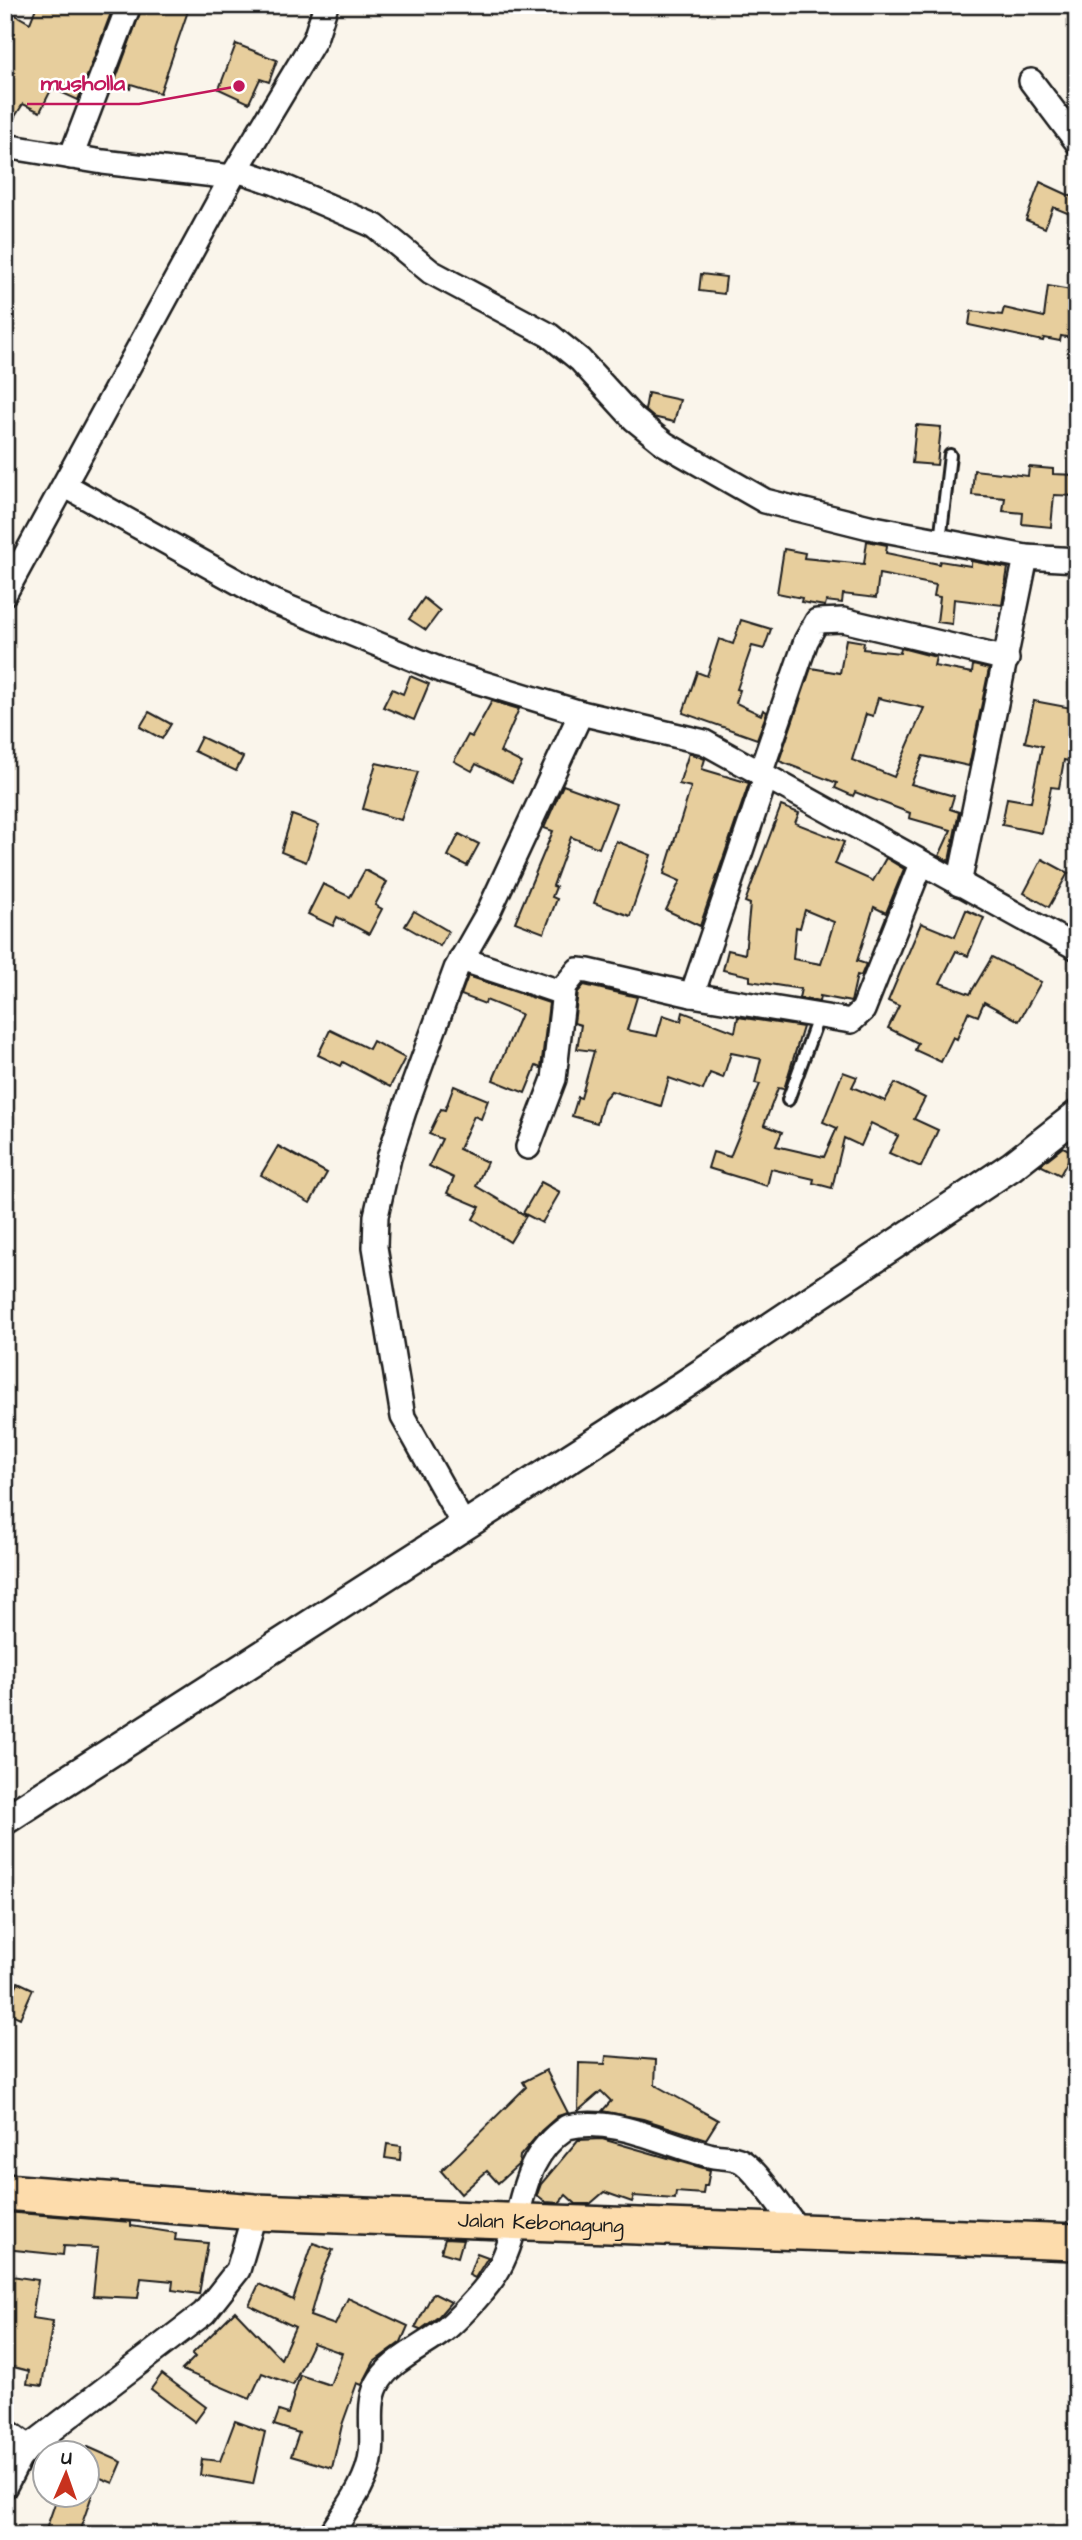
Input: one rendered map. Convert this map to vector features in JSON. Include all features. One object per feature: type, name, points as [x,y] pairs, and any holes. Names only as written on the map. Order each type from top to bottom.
[{"type":"main road","name":"Jalan Kebonagung","points":[[5,2192],[256,2212],[1077,2242]]},
{"type":"street","points":[[71,158],[129,5]]},
{"type":"street","points":[[5,593],[66,486],[234,174],[314,39],[326,5]]},
{"type":"street","points":[[1031,80],[1077,142]]},
{"type":"street","points":[[5,146],[71,158],[234,174],[298,192],[374,226],[430,272],[560,343],[634,419],[665,444],[765,501],[940,541],[1026,557],[1077,560]]},
{"type":"street","points":[[66,486],[270,600],[443,671],[581,713],[704,743],[1077,948]]},
{"type":"street","points":[[958,884],[1007,659],[1026,557]]},
{"type":"street","points":[[692,995],[807,641],[817,621],[843,620],[1007,659]]},
{"type":"street","points":[[463,1524],[403,1416],[375,1247],[376,1216],[389,1158],[461,960],[489,911],[581,713]]},
{"type":"street","points":[[528,1147],[554,1079],[564,991],[578,970],[692,995],[851,1021],[863,1010],[921,864]]},
{"type":"street","points":[[461,960],[564,991]]},
{"type":"street","points":[[5,1820],[463,1524],[684,1385],[1012,1166],[1077,1115]]},
{"type":"street","points":[[330,2535],[367,2471],[371,2456],[376,2386],[392,2368],[448,2328],[494,2276],[515,2221],[526,2177],[536,2157],[557,2134],[578,2125],[637,2132],[712,2156],[743,2162],[800,2232]]},
{"type":"street","points":[[5,2486],[29,2447],[204,2313],[239,2270],[256,2212]]},
{"type":"street","points":[[5,2430],[29,2447]]},
{"type":"lane","points":[[940,541],[950,455]]},
{"type":"lane","points":[[788,1100],[819,1015]]},
{"type":"building","points":[[37,5],[114,5],[78,100],[52,88],[40,112],[23,104],[5,132],[5,9],[30,23]]},
{"type":"building","points":[[143,5],[190,5],[160,93],[131,84],[130,89],[114,84]]},
{"type":"building","points":[[236,44],[277,60],[269,82],[260,79],[249,103],[219,89]]},
{"type":"building","points":[[1040,182],[1077,199],[1077,217],[1053,207],[1045,228],[1026,220]]},
{"type":"building","points":[[701,274],[726,277],[724,294],[699,291]]},
{"type":"building","points":[[1048,286],[1077,291],[1077,339],[1061,336],[1060,341],[1044,338],[1043,341],[969,325],[971,311],[1002,315],[1004,308],[1044,317]]},
{"type":"building","points":[[648,393],[680,400],[674,422],[653,417],[645,410]]},
{"type":"building","points":[[916,425],[941,427],[937,465],[912,463]]},
{"type":"building","points":[[1029,467],[1053,469],[1053,474],[1077,475],[1077,496],[1054,495],[1051,527],[1022,524],[1023,513],[1003,511],[1005,498],[972,495],[974,470],[1028,476]]},
{"type":"building","points":[[867,541],[887,545],[886,553],[939,564],[940,561],[971,566],[971,561],[1008,568],[1002,605],[954,599],[952,624],[937,622],[940,597],[934,596],[936,585],[879,574],[876,598],[843,594],[842,603],[826,601],[825,606],[801,602],[802,598],[777,593],[784,549],[805,553],[804,558],[864,564]]},
{"type":"building","points":[[424,598],[440,611],[426,630],[409,619]]},
{"type":"building","points":[[741,620],[771,629],[764,649],[752,646],[737,689],[740,690],[736,703],[761,715],[763,710],[767,712],[757,739],[683,713],[697,672],[707,676],[719,639],[733,644]]},
{"type":"building","points":[[846,639],[864,642],[863,649],[900,653],[901,648],[936,657],[934,666],[972,673],[973,665],[989,669],[969,766],[923,756],[911,784],[954,796],[950,809],[959,812],[949,861],[939,856],[951,830],[909,818],[910,813],[855,792],[853,796],[835,788],[837,783],[779,761],[811,668],[840,673]],"holes":[[[878,698],[924,708],[894,777],[852,760],[866,714],[873,716]]]},
{"type":"building","points":[[410,676],[429,684],[414,720],[383,707],[392,689],[403,694]]},
{"type":"building","points":[[492,701],[519,709],[500,752],[522,763],[512,782],[476,764],[472,771],[454,761],[468,735],[472,737]]},
{"type":"building","points":[[1034,701],[1077,709],[1077,763],[1064,760],[1059,788],[1051,787],[1042,833],[1002,825],[1007,798],[1031,802],[1042,746],[1025,742]]},
{"type":"building","points":[[149,712],[171,724],[162,739],[140,727]]},
{"type":"building","points":[[201,737],[243,757],[236,771],[194,751]]},
{"type":"building","points":[[689,753],[705,759],[702,769],[749,783],[700,926],[666,910],[680,881],[664,874],[691,787],[679,784]]},
{"type":"building","points":[[376,763],[418,772],[401,820],[363,809]]},
{"type":"building","points":[[563,785],[616,804],[599,848],[571,837],[553,886],[556,887],[552,897],[557,899],[544,933],[515,922],[553,831],[544,828]]},
{"type":"building","points":[[781,806],[799,813],[795,823],[844,842],[835,864],[873,881],[886,858],[904,869],[886,913],[874,907],[857,961],[866,964],[861,976],[857,975],[851,1002],[820,996],[819,1002],[799,998],[801,989],[750,981],[750,976],[723,970],[728,950],[745,954],[750,904],[745,902]],"holes":[[[805,910],[834,922],[821,964],[793,959],[796,927],[800,928]]]},
{"type":"building","points":[[292,815],[319,825],[306,862],[281,852]]},
{"type":"building","points":[[459,834],[479,844],[467,866],[448,856]]},
{"type":"building","points":[[616,841],[651,855],[630,916],[594,903]]},
{"type":"building","points":[[1042,859],[1068,873],[1049,907],[1024,893]]},
{"type":"building","points":[[365,870],[387,882],[375,905],[382,909],[369,934],[337,917],[333,926],[308,914],[323,884],[350,897]]},
{"type":"building","points":[[966,910],[984,918],[968,956],[956,951],[940,983],[970,994],[992,957],[1041,982],[1019,1021],[984,1002],[978,1016],[968,1012],[957,1039],[953,1037],[941,1062],[915,1050],[918,1043],[888,1028],[899,1006],[888,1001],[921,923],[955,937]]},
{"type":"building","points":[[414,911],[448,931],[440,946],[405,926]]},
{"type":"building","points":[[468,976],[549,1003],[541,1068],[536,1066],[525,1093],[493,1080],[521,1014],[486,1000],[485,1004],[461,995]]},
{"type":"building","points":[[584,985],[637,997],[627,1030],[657,1036],[663,1015],[681,1021],[683,1012],[735,1032],[738,1017],[803,1027],[784,1089],[778,1088],[764,1125],[782,1132],[776,1146],[824,1157],[837,1128],[823,1122],[843,1072],[857,1077],[852,1087],[885,1101],[895,1083],[925,1098],[914,1119],[938,1130],[921,1167],[889,1153],[898,1136],[871,1123],[861,1146],[844,1138],[832,1188],[813,1183],[814,1179],[771,1169],[767,1186],[708,1168],[713,1152],[730,1157],[760,1084],[755,1083],[761,1059],[731,1053],[723,1078],[710,1073],[703,1090],[669,1078],[661,1106],[611,1091],[604,1099],[597,1123],[572,1116],[578,1097],[581,1098],[594,1051],[577,1049],[581,1025],[574,1023],[578,992]]},
{"type":"building","points":[[330,1030],[369,1049],[373,1041],[405,1058],[390,1087],[343,1062],[341,1066],[318,1055]]},
{"type":"building","points":[[454,1086],[488,1100],[481,1119],[474,1116],[459,1149],[487,1162],[476,1186],[526,1216],[510,1242],[473,1219],[480,1207],[447,1193],[454,1178],[429,1166],[442,1139],[429,1134],[441,1109],[445,1110]]},
{"type":"building","points":[[278,1146],[327,1173],[310,1203],[261,1175]]},
{"type":"building","points":[[1063,1147],[1073,1152],[1060,1175],[1040,1165]]},
{"type":"building","points":[[541,1182],[560,1192],[542,1223],[523,1213]]},
{"type":"building","points":[[18,1982],[33,1989],[20,2018],[5,2011]]},
{"type":"building","points":[[606,2056],[656,2060],[655,2085],[718,2120],[706,2139],[643,2119],[602,2111],[611,2101],[601,2091],[578,2111],[579,2063],[605,2064]]},
{"type":"building","points":[[546,2070],[568,2113],[558,2116],[541,2131],[520,2156],[519,2164],[498,2183],[487,2171],[461,2194],[441,2171],[526,2087],[523,2082]]},
{"type":"building","points":[[602,2139],[710,2170],[707,2186],[704,2186],[703,2194],[676,2192],[675,2199],[634,2196],[632,2202],[604,2192],[590,2204],[576,2204],[566,2195],[559,2203],[546,2202],[537,2195],[541,2184],[578,2140]]},
{"type":"building","points":[[387,2144],[401,2146],[400,2160],[385,2158]]},
{"type":"building","points":[[5,2212],[131,2222],[131,2226],[176,2233],[175,2240],[208,2243],[199,2294],[172,2290],[173,2281],[141,2278],[138,2298],[93,2296],[98,2248],[64,2246],[63,2255],[5,2249]]},
{"type":"building","points":[[445,2239],[463,2240],[458,2257],[441,2252]]},
{"type":"building","points":[[313,2243],[333,2250],[321,2277],[310,2316],[335,2325],[348,2298],[408,2326],[401,2342],[374,2362],[362,2385],[357,2383],[342,2425],[332,2468],[291,2456],[299,2433],[274,2425],[279,2411],[288,2414],[300,2375],[330,2385],[342,2353],[313,2343],[293,2385],[262,2373],[250,2399],[182,2370],[195,2357],[192,2354],[235,2311],[281,2359],[295,2327],[249,2305],[259,2284],[293,2300]]},
{"type":"building","points":[[477,2253],[488,2257],[475,2278],[469,2275]]},
{"type":"building","points":[[5,2275],[38,2280],[32,2318],[53,2321],[42,2386],[27,2384],[29,2371],[5,2365]]},
{"type":"building","points":[[433,2293],[451,2302],[438,2317],[420,2330],[415,2328]]},
{"type":"building","points":[[162,2374],[206,2407],[195,2422],[151,2389]]},
{"type":"building","points":[[235,2421],[265,2432],[253,2484],[200,2475],[202,2459],[220,2461]]},
{"type":"building","points":[[102,2453],[122,2462],[113,2483],[102,2479]]},
{"type":"building","points":[[53,2508],[87,2508],[78,2535],[44,2535]]},
{"type":"place","name":"musholla","points":[[239,86]]}]
